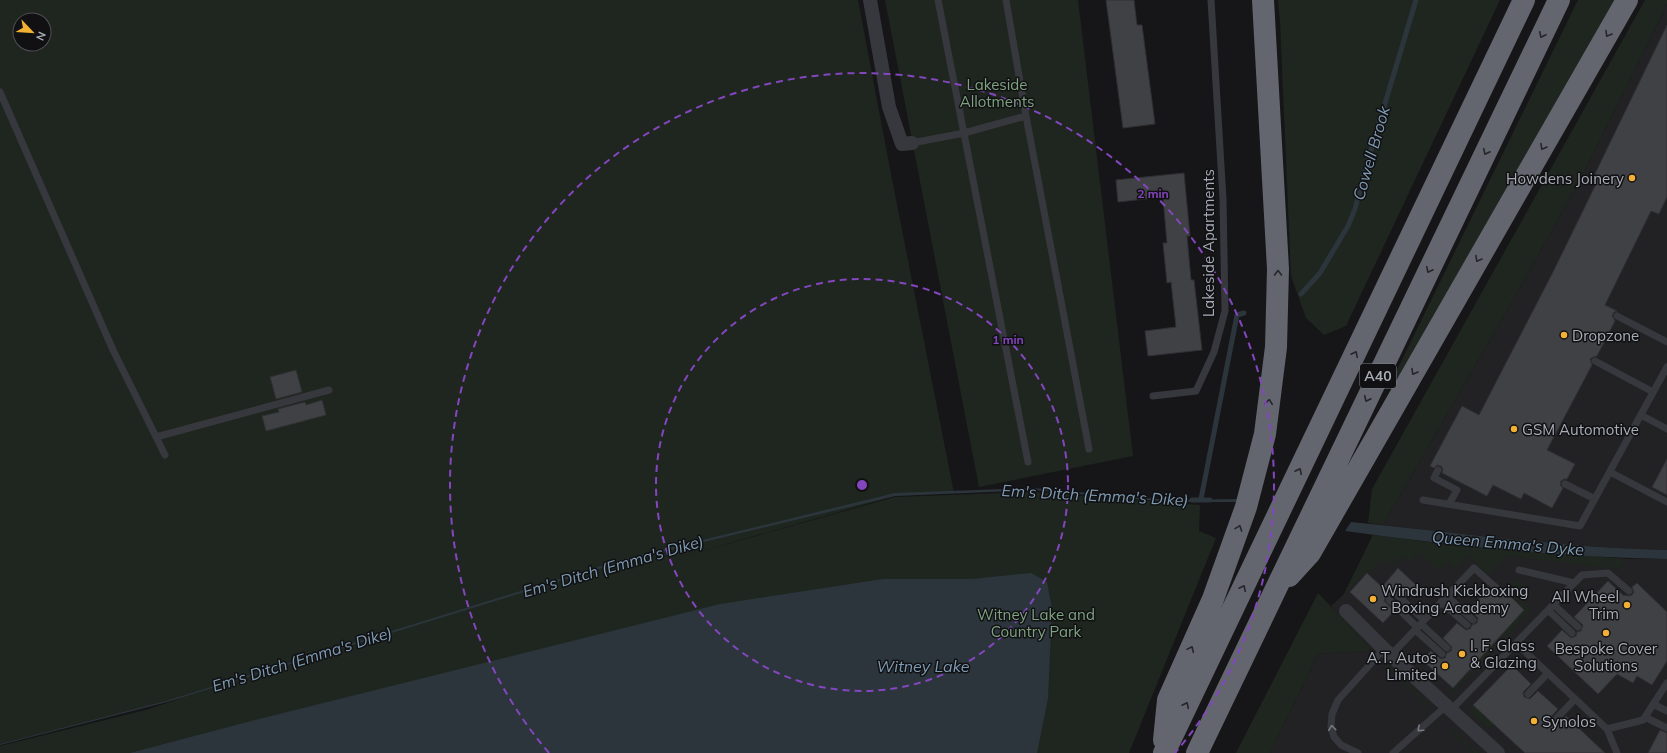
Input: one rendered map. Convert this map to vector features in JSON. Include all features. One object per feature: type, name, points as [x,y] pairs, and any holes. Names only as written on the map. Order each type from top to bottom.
[{"type":"highway","points":[[1163,753],[1168,700],[1213,600],[1246,507],[1265,434],[1276,347],[1278,269],[1263,0]]},
{"type":"highway","name":"A40","points":[[1163,753],[1524,0]]},
{"type":"highway","name":"A40","points":[[1197,753],[1559,0]]},
{"type":"highway","points":[[1273,593],[1310,553],[1627,0]]},
{"type":"street","points":[[870,0],[889,107],[902,144],[912,143]]},
{"type":"street","points":[[1346,611],[1388,652],[1498,753]]},
{"type":"lane","points":[[938,0],[1028,462]]},
{"type":"lane","points":[[1006,0],[1026,116],[1089,449]]},
{"type":"lane","name":"Lakeside Apartments","points":[[1153,396],[1196,391],[1214,352],[1225,311],[1224,199],[1211,0]]},
{"type":"lane","points":[[0,92],[114,350],[165,455]]},
{"type":"lane","points":[[912,143],[964,133],[1026,116]]},
{"type":"lane","points":[[1617,316],[1667,342]]},
{"type":"lane","points":[[1595,361],[1653,392]]},
{"type":"lane","points":[[1423,500],[1580,526],[1653,392],[1664,381],[1667,367]]},
{"type":"lane","points":[[156,437],[329,390]]},
{"type":"lane","points":[[1641,415],[1667,429]]},
{"type":"lane","points":[[1438,470],[1434,478],[1457,490],[1449,504]]},
{"type":"lane","points":[[1610,472],[1667,502]]},
{"type":"lane","points":[[1565,484],[1595,499]]},
{"type":"lane","points":[[1358,753],[1341,745],[1334,737],[1331,727],[1332,714],[1338,700],[1388,652],[1419,625],[1474,568],[1500,591]]},
{"type":"lane","points":[[1518,570],[1574,583]]},
{"type":"lane","points":[[1393,753],[1449,708],[1516,643],[1582,575],[1608,573],[1629,591]]},
{"type":"lane","points":[[1395,593],[1419,625]]},
{"type":"lane","points":[[1447,596],[1473,620]]},
{"type":"lane","points":[[1389,600],[1419,625],[1444,651]]},
{"type":"lane","points":[[1441,602],[1467,625]]},
{"type":"lane","points":[[1554,604],[1578,627]]},
{"type":"lane","points":[[1548,610],[1572,633]]},
{"type":"lane","points":[[1516,643],[1607,729],[1617,753]]},
{"type":"lane","points":[[1528,694],[1548,674]]},
{"type":"lane","points":[[1607,729],[1642,720],[1667,683]]},
{"type":"lane","points":[[1555,720],[1575,699]]},
{"type":"lane","points":[[1653,704],[1667,711]]},
{"type":"lane","points":[[1644,717],[1667,728]]},
{"type":"shaded area","points":[[1667,4],[1667,550],[1543,543],[1383,525],[1516,295],[1579,182]]},
{"type":"shaded area","points":[[1373,535],[1458,546],[1627,559],[1667,559],[1667,753],[1270,753],[1318,654],[1369,651],[1371,649],[1331,606],[1344,594]]},
{"type":"green space","name":"Witney Lake and Country Park","points":[[0,0],[858,0],[954,493],[895,496],[674,559],[895,497],[1034,492],[1200,505],[1199,531],[1216,538],[1129,753],[0,753],[0,746],[146,710],[182,698],[0,744]]},
{"type":"green space","name":"Lakeside Allotments","points":[[885,0],[1078,0],[1133,456],[979,487]]},
{"type":"green space","points":[[1278,0],[1500,0],[1346,326],[1324,335],[1306,318],[1291,276]]},
{"type":"green space","points":[[1578,0],[1616,0],[1402,380],[1394,376]]},
{"type":"green space","points":[[1645,0],[1667,0],[1667,4],[1579,182],[1516,295],[1383,525],[1368,523],[1372,489]]},
{"type":"green space","points":[[1373,535],[1458,546],[1627,559],[1619,569],[1507,556],[1488,575],[1468,556],[1455,569],[1448,563],[1439,571],[1418,553],[1410,563],[1402,556],[1394,564],[1381,561],[1370,572],[1368,570],[1344,594]]},
{"type":"green space","points":[[1515,579],[1525,588],[1518,597],[1531,609],[1452,695],[1449,692],[1524,610],[1504,590]]},
{"type":"green space","points":[[1318,593],[1371,648],[1369,651],[1318,654],[1270,753],[1236,753]]},
{"type":"green space","points":[[1385,661],[1432,706],[1428,706],[1383,664]]},
{"type":"green space","points":[[1473,705],[1494,724],[1489,729],[1468,710]]},
{"type":"green space","points":[[1452,729],[1478,753],[1473,753],[1450,731]]},
{"type":"water","points":[[1033,488],[1169,500],[1241,499],[1241,502],[1169,502],[1033,490],[895,496],[625,561],[167,702],[0,745],[166,701],[624,559],[895,493]]},
{"type":"water","name":"Queen Emma's Dyke","points":[[1351,522],[1548,543],[1627,549],[1667,550],[1667,559],[1586,556],[1506,550],[1345,531]]},
{"type":"water","name":"Witney Lake","points":[[1031,573],[1047,582],[1052,608],[1048,698],[1037,753],[130,753],[255,720],[720,604],[883,579],[972,579]]},
{"type":"building","points":[[1106,0],[1134,0],[1137,25],[1142,25],[1155,124],[1123,128]]},
{"type":"building","points":[[1667,25],[1667,197],[1659,214],[1651,211],[1605,305],[1617,311],[1614,312],[1612,316],[1615,321],[1597,356],[1590,359],[1592,365],[1547,450],[1575,464],[1567,479],[1561,481],[1560,485],[1563,488],[1552,508],[1524,493],[1521,499],[1493,485],[1487,496],[1442,473],[1443,469],[1441,466],[1437,465],[1434,468],[1430,466],[1462,406],[1479,415],[1553,272],[1596,184],[1591,182]]},
{"type":"building","points":[[1184,173],[1190,236],[1187,236],[1191,280],[1194,280],[1202,350],[1148,356],[1145,331],[1176,327],[1171,282],[1167,283],[1163,243],[1167,243],[1163,197],[1118,202],[1116,180]]},
{"type":"building","points":[[296,370],[302,392],[276,399],[270,377]]},
{"type":"building","points":[[322,400],[326,415],[266,431],[262,416],[279,412],[278,409],[305,402],[306,405]]},
{"type":"building","points":[[1667,459],[1667,495],[1652,487]]},
{"type":"building","name":"Windrush Kickboxing - Boxing Academy","points":[[1398,568],[1417,586],[1406,597],[1396,588],[1391,590],[1391,595],[1386,596],[1384,601],[1394,611],[1383,623],[1350,592],[1367,573],[1382,587]]},
{"type":"building","points":[[1608,581],[1624,596],[1632,595],[1634,592],[1632,587],[1637,583],[1667,612],[1667,661],[1652,685],[1637,676],[1633,683],[1617,674],[1598,694],[1547,646],[1562,630],[1571,638],[1576,636],[1577,632],[1581,631],[1583,625],[1574,617]]},
{"type":"building","points":[[1489,588],[1499,596],[1503,595],[1505,591],[1524,610],[1453,688],[1422,660],[1431,651],[1441,659],[1445,658],[1447,653],[1451,651],[1452,647],[1443,638],[1457,623],[1466,630],[1470,629],[1472,625],[1477,623],[1478,618],[1469,609]]},
{"type":"building","points":[[1512,665],[1531,684],[1523,692],[1524,697],[1530,699],[1538,691],[1558,709],[1550,718],[1552,724],[1557,725],[1566,716],[1605,753],[1525,753],[1473,705]]},
{"type":"building","points":[[1660,730],[1667,733],[1667,753],[1648,753]]},
{"type":"waterway","name":"Cowell Brook","points":[[1301,294],[1320,273],[1348,226],[1355,209],[1368,160],[1416,0]]},
{"type":"waterway","name":"Cowell Brook","points":[[1201,499],[1237,315],[1244,313]]},
{"type":"waterway","name":"Em's Ditch (Emma's Dike)","points":[[1192,500],[1210,500]]},
{"type":"place","name":"Howdens Joinery","points":[[1632,178]]},
{"type":"place","name":"Dropzone","points":[[1564,335]]},
{"type":"place","name":"GSM Automotive","points":[[1514,429]]},
{"type":"place","name":"Windrush Kickboxing - Boxing Academy","points":[[1373,599]]},
{"type":"place","name":"All Wheel Trim","points":[[1627,605]]},
{"type":"place","name":"Bespoke Cover Solutions","points":[[1606,633]]},
{"type":"place","name":"I. F. Glass & Glazing","points":[[1462,654]]},
{"type":"place","name":"A.T. Autos Limited","points":[[1445,666]]},
{"type":"place","name":"Synolos","points":[[1534,721]]}]
